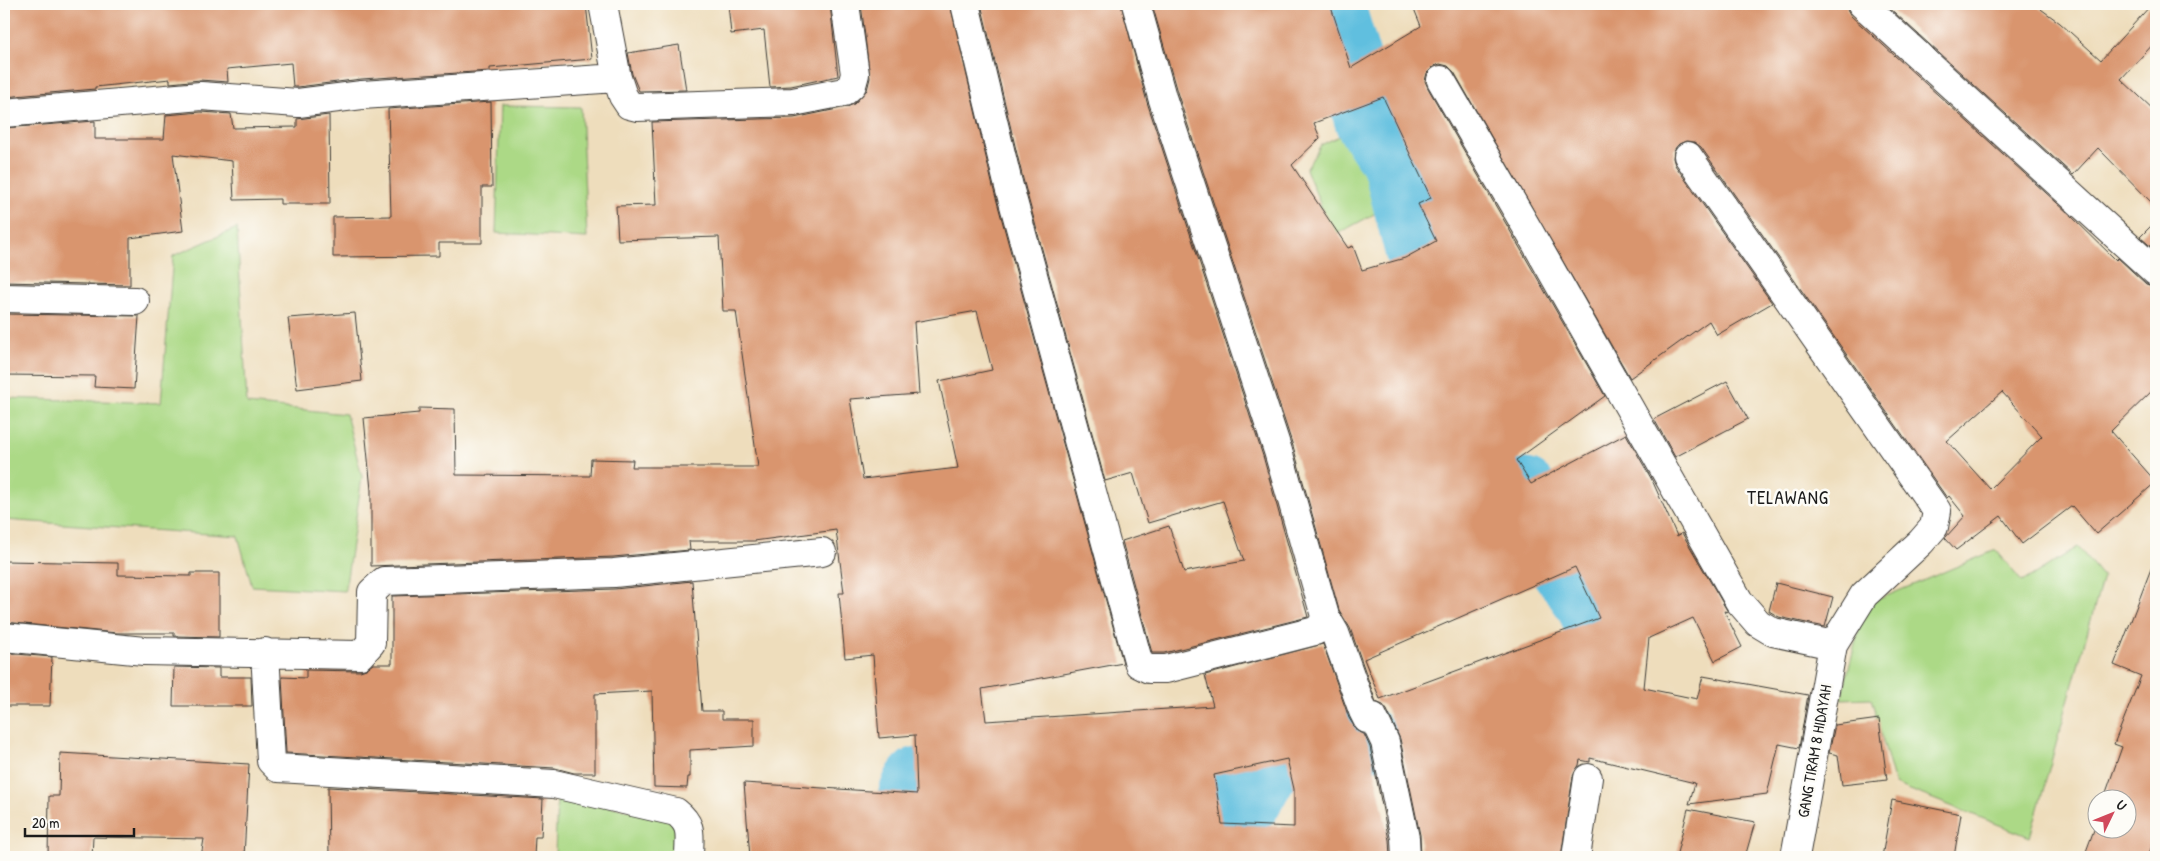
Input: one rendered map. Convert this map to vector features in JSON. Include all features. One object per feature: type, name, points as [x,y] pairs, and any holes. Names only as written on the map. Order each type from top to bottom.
[{"type":"street","points":[[603,4],[617,78],[629,104],[637,107],[793,102],[844,92],[852,85],[855,74],[846,4]]},
{"type":"street","points":[[965,4],[1008,183],[1138,664],[1149,670],[1166,669],[1315,631],[1322,626],[1325,616]]},
{"type":"street","points":[[1136,4],[1162,97],[1278,451],[1325,616],[1335,633],[1362,711],[1367,719],[1373,717],[1383,735],[1404,838],[1406,857]]},
{"type":"street","points":[[1862,4],[2156,272]]},
{"type":"street","points":[[4,113],[202,96],[298,103],[362,94],[617,78]]},
{"type":"street","points":[[1441,80],[1530,233],[1738,601],[1758,623],[1772,632],[1833,645],[1864,595],[1921,542],[1934,527],[1937,512],[1688,156]]},
{"type":"street","points":[[4,298],[135,301]]},
{"type":"street","points":[[4,637],[144,651],[360,655],[371,643],[372,592],[384,581],[614,573],[822,552]]},
{"type":"street","name":"GANG TIRAM 8 HIDAYAH","points":[[1796,857],[1833,645]]},
{"type":"street","points":[[266,652],[271,761],[278,768],[554,784],[676,812],[685,818],[690,828],[688,857]]},
{"type":"street","points":[[1576,857],[1588,778]]},
{"type":"green space","points":[[500,106],[581,107],[587,238],[496,233]]},
{"type":"green space","points":[[1355,128],[1391,205],[1333,236],[1306,169],[1321,145]]},
{"type":"green space","points":[[237,228],[247,404],[346,414],[362,477],[345,591],[252,586],[238,536],[4,520],[4,398],[161,403],[173,256]]},
{"type":"green space","points":[[2078,547],[2103,577],[2030,837],[1895,784],[1871,698],[1841,699],[1865,605],[1996,550],[2022,582]]},
{"type":"green space","points":[[557,796],[679,820],[678,857],[555,857]]},
{"type":"building","points":[[4,4],[586,4],[592,59],[490,68],[490,71],[361,79],[298,87],[293,87],[291,63],[227,69],[228,82],[200,80],[170,83],[170,79],[95,87],[95,89],[4,97]]},
{"type":"building","points":[[728,4],[830,4],[838,76],[791,86],[770,87],[764,30],[731,34]]},
{"type":"building","points":[[861,4],[950,4],[993,187],[1123,663],[982,689],[986,721],[1213,706],[1205,675],[1323,644],[1349,718],[1357,731],[1364,734],[1370,747],[1389,840],[1390,857],[1083,857],[1043,852],[1043,857],[750,857],[744,783],[917,794],[915,735],[879,738],[873,655],[845,658],[839,593],[844,593],[836,530],[754,541],[689,541],[690,550],[613,557],[371,566],[371,490],[364,418],[419,413],[419,408],[455,409],[456,475],[590,476],[591,459],[633,460],[632,467],[758,467],[736,311],[723,311],[719,237],[618,240],[616,206],[656,205],[652,122],[794,118],[854,104],[867,90],[870,78]],"holes":[[[977,311],[992,370],[939,381],[958,468],[863,479],[850,399],[919,394],[914,322]],[[1287,759],[1294,789],[1294,827],[1222,824],[1214,775]]]},
{"type":"building","points":[[981,4],[1121,4],[1147,102],[1263,456],[1308,617],[1164,653],[1152,653],[1122,541],[1169,526],[1184,572],[1244,561],[1223,501],[1148,523],[1133,473],[1105,481],[1023,179]]},
{"type":"building","points":[[1152,4],[1330,4],[1351,68],[1421,26],[1412,4],[1847,4],[1847,9],[1851,16],[2067,212],[2116,260],[2118,258],[2146,284],[2156,287],[2156,387],[2111,431],[2156,482],[2096,534],[2072,506],[2022,544],[2001,516],[1956,550],[1945,538],[1965,516],[1949,496],[1947,498],[1701,147],[1694,142],[1686,141],[1679,144],[1674,150],[1673,158],[1675,165],[1772,303],[1717,335],[1709,321],[1630,378],[1454,72],[1448,66],[1440,64],[1434,66],[1427,73],[1425,81],[1428,88],[1605,396],[1516,460],[1531,484],[1626,434],[1652,480],[1677,536],[1682,533],[1728,612],[1724,611],[1742,647],[1715,661],[1693,618],[1649,638],[1644,688],[1697,699],[1703,676],[1808,695],[1799,748],[1779,744],[1767,794],[1689,804],[1695,783],[1590,758],[1590,762],[1580,760],[1573,776],[1561,857],[1421,857],[1420,835],[1400,739],[1387,710],[1383,705],[1376,702],[1350,628],[1339,610],[1293,446],[1177,92]],"holes":[[[1383,97],[1431,198],[1418,204],[1436,241],[1405,258],[1362,270],[1353,246],[1348,248],[1292,165],[1320,138],[1314,123]],[[2002,392],[2042,436],[1990,489],[1947,441]],[[1575,567],[1599,618],[1380,699],[1364,659]]]},
{"type":"building","points":[[1885,4],[2034,4],[2060,23],[2101,60],[2152,4],[2156,4],[2156,41],[2121,79],[2156,112],[2156,207],[2098,148],[2073,175]]},
{"type":"building","points":[[679,45],[686,90],[639,91],[632,74],[628,53]]},
{"type":"building","points":[[491,102],[492,187],[482,187],[482,243],[439,243],[439,256],[333,257],[333,217],[391,216],[388,109]]},
{"type":"building","points":[[201,112],[231,114],[233,128],[297,127],[297,119],[329,115],[330,204],[280,204],[280,199],[234,200],[232,161],[173,154],[183,231],[130,238],[130,285],[4,282],[4,128],[95,121],[95,139],[164,139],[166,115]]},
{"type":"building","points":[[2156,221],[2156,251],[2140,237]]},
{"type":"building","points":[[355,313],[362,381],[297,389],[288,318]]},
{"type":"building","points":[[4,314],[139,316],[134,389],[94,387],[95,376],[4,375]]},
{"type":"building","points":[[1727,381],[1748,419],[1675,457],[1654,419]]},
{"type":"building","points":[[4,561],[118,563],[118,575],[191,576],[191,573],[219,573],[219,637],[174,636],[174,633],[117,633],[4,622]]},
{"type":"building","points":[[2154,561],[2156,561],[2156,834],[2148,857],[2084,857],[2091,838],[2138,838],[2138,788],[2108,788],[2122,747],[2114,744],[2141,676],[2114,665]]},
{"type":"building","points":[[692,581],[702,711],[722,711],[722,719],[754,719],[754,746],[690,750],[690,777],[688,777],[687,788],[654,787],[652,691],[595,694],[595,773],[574,773],[555,768],[286,753],[282,677],[306,678],[306,670],[360,671],[373,664],[392,664],[392,596],[615,589]]},
{"type":"building","points":[[1776,583],[1833,597],[1825,627],[1779,617],[1769,611]]},
{"type":"building","points":[[4,653],[52,657],[50,706],[4,706]]},
{"type":"building","points":[[174,667],[219,668],[219,677],[251,677],[252,706],[173,706]]},
{"type":"building","points":[[1879,719],[1887,780],[1842,785],[1838,755],[1829,753],[1835,725]]},
{"type":"building","points":[[60,753],[249,764],[244,857],[201,857],[204,839],[93,837],[92,857],[48,857],[49,796],[59,796]]},
{"type":"building","points":[[328,787],[543,799],[541,837],[535,837],[534,857],[329,857]]},
{"type":"building","points":[[1892,800],[1961,814],[1954,857],[1882,857]]},
{"type":"building","points":[[1688,809],[1755,822],[1745,857],[1676,857]]},
{"type":"waterway","points":[[1332,4],[1367,121],[1395,164],[1417,250],[1454,333]]},
{"type":"waterway","points":[[1525,491],[1555,557],[1588,603],[1602,639],[1588,683],[1575,702]]},
{"type":"waterway","points":[[1131,790],[1166,795],[1185,805],[1207,806],[1249,801],[1269,765],[1295,753],[1365,739]]},
{"type":"waterway","points":[[905,857],[909,805],[914,786],[919,779],[1006,781]]},
{"type":"district","name":"TELAWANG","points":[[1788,497]]}]
